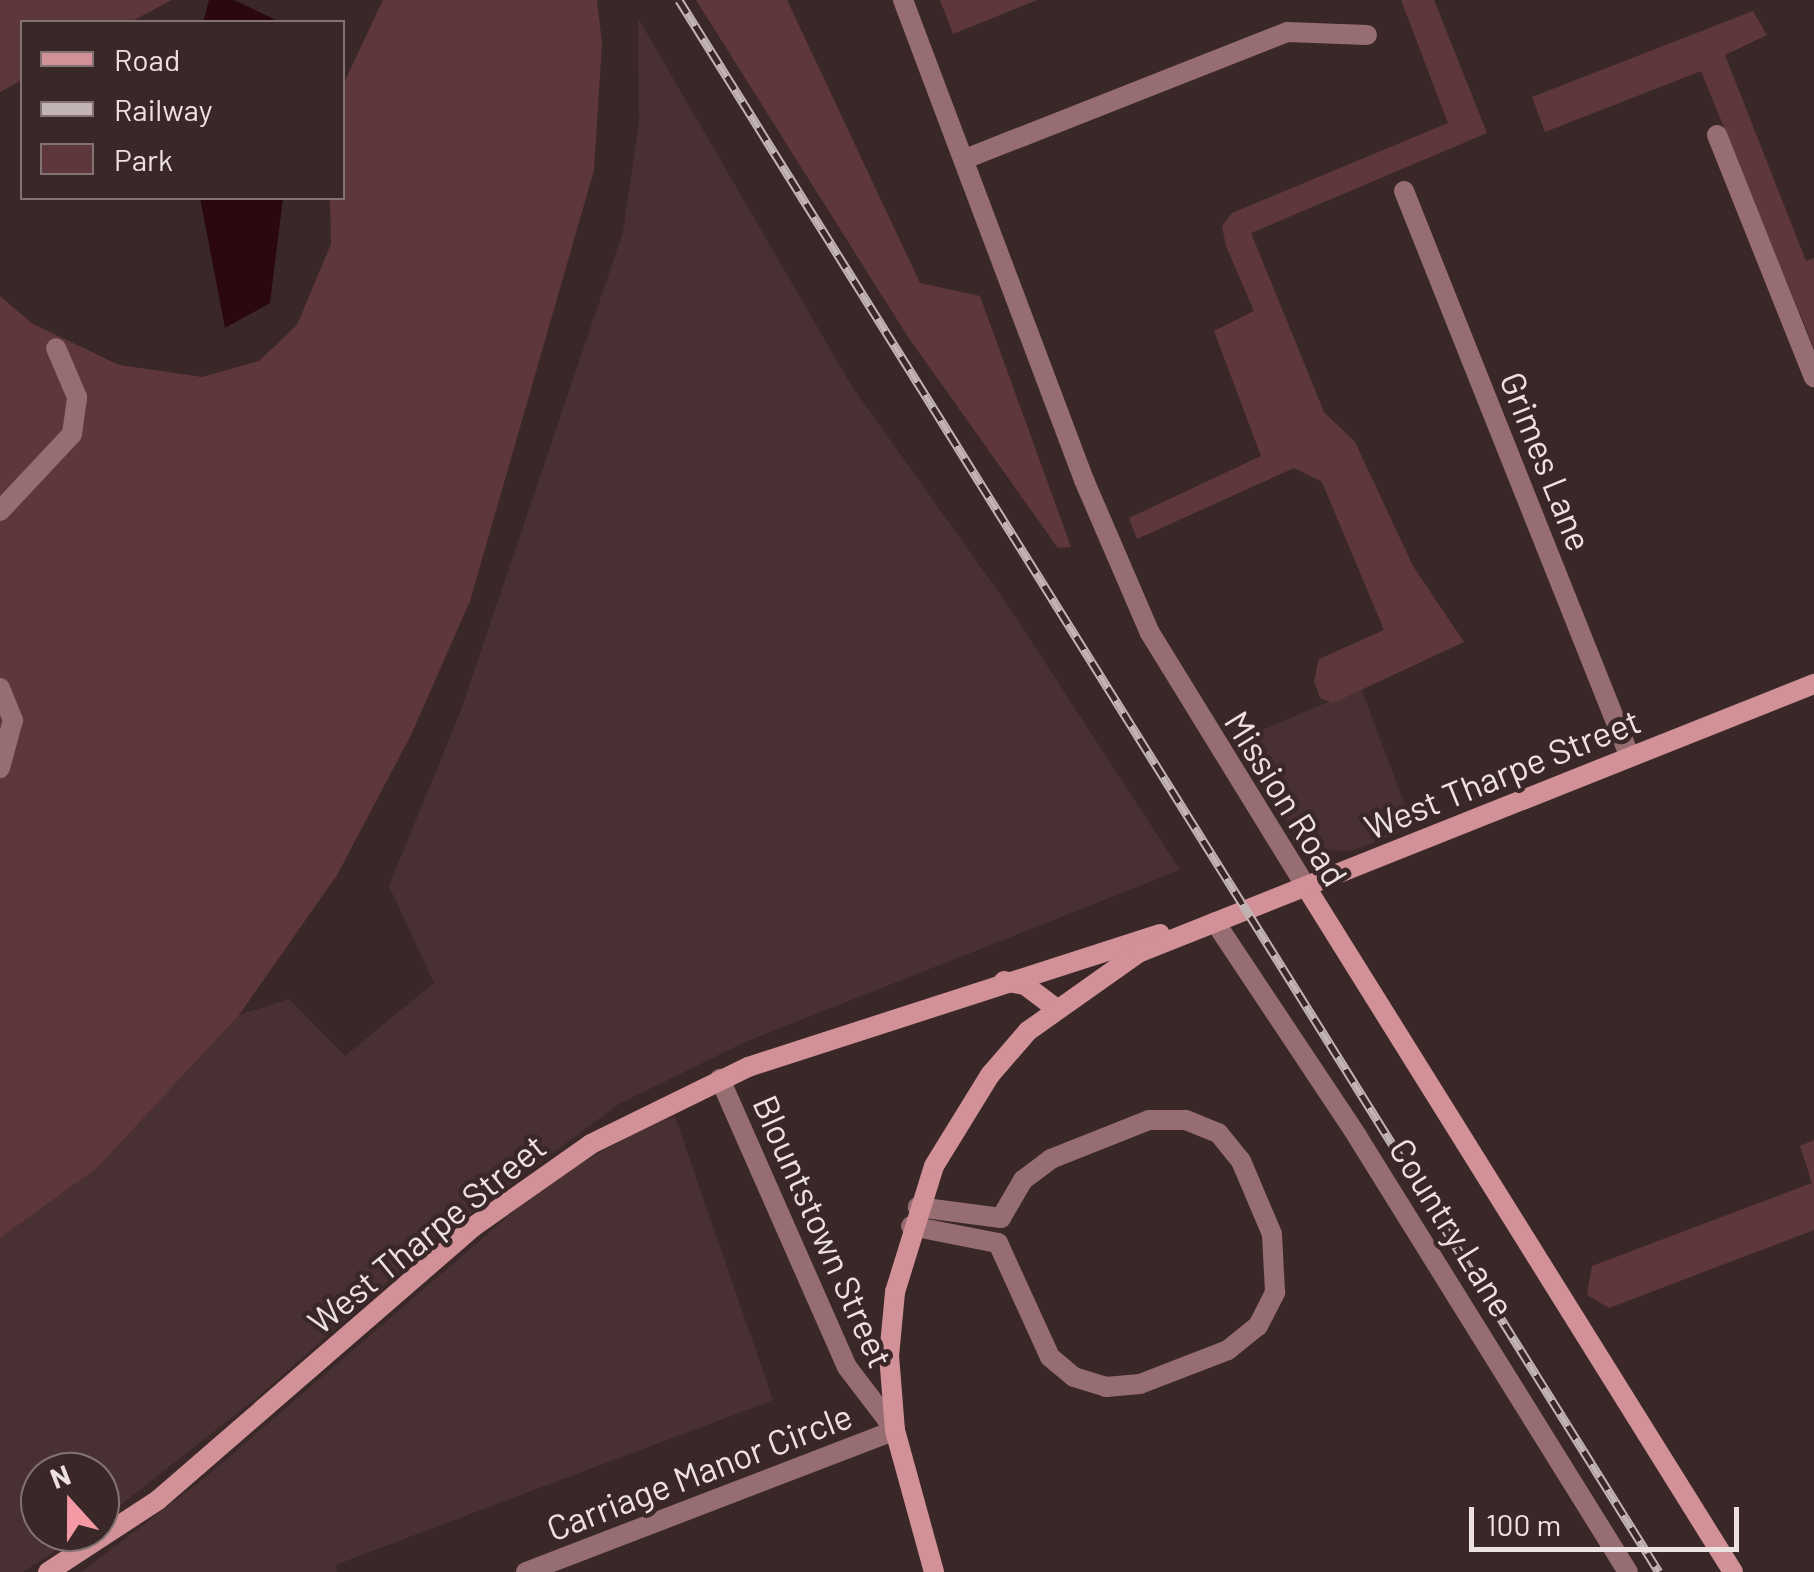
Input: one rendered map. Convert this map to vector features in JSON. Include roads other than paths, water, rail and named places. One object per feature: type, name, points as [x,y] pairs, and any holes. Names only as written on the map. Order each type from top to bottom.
[{"type":"main road","name":"West Tharpe Street","points":[[48,1572],[158,1500],[524,1187],[590,1144],[720,1079],[1108,946],[1215,922],[1814,684]]},
{"type":"main road","name":"Mission Road","points":[[1306,887],[1733,1572]]},
{"type":"main road","points":[[894,1430],[889,1356],[914,1216],[958,1123],[990,1075],[1054,1007],[1138,953],[1215,922]]},
{"type":"main road","points":[[1002,981],[1025,986],[1054,1007]]},
{"type":"main road","name":"Blountstown Street","points":[[894,1430],[934,1572]]},
{"type":"street","name":"Mission Road","points":[[903,0],[1084,480],[1150,633],[1306,887]]},
{"type":"street","points":[[965,159],[1288,32],[1367,35]]},
{"type":"street","points":[[1717,135],[1814,377]]},
{"type":"street","name":"Grimes Lane","points":[[1404,191],[1630,755]]},
{"type":"street","points":[[0,511],[72,434],[77,397],[56,348]]},
{"type":"street","points":[[0,688],[13,720],[0,768]]},
{"type":"street","name":"Country Lane","points":[[1215,922],[1358,1136],[1628,1572]]},
{"type":"street","name":"Blountstown Street","points":[[720,1079],[846,1366],[894,1430]]},
{"type":"street","points":[[914,1216],[980,1228],[1004,1250],[1050,1357],[1074,1377],[1106,1386],[1140,1384],[1228,1350],[1258,1326],[1275,1292],[1272,1234],[1241,1161],[1218,1133],[1185,1120],[1148,1120],[1051,1159],[1024,1180],[1001,1218],[980,1228]]},
{"type":"street","name":"Carriage Manor Circle","points":[[526,1572],[894,1430]]},
{"type":"railway","points":[[679,0],[1659,1572]]}]
